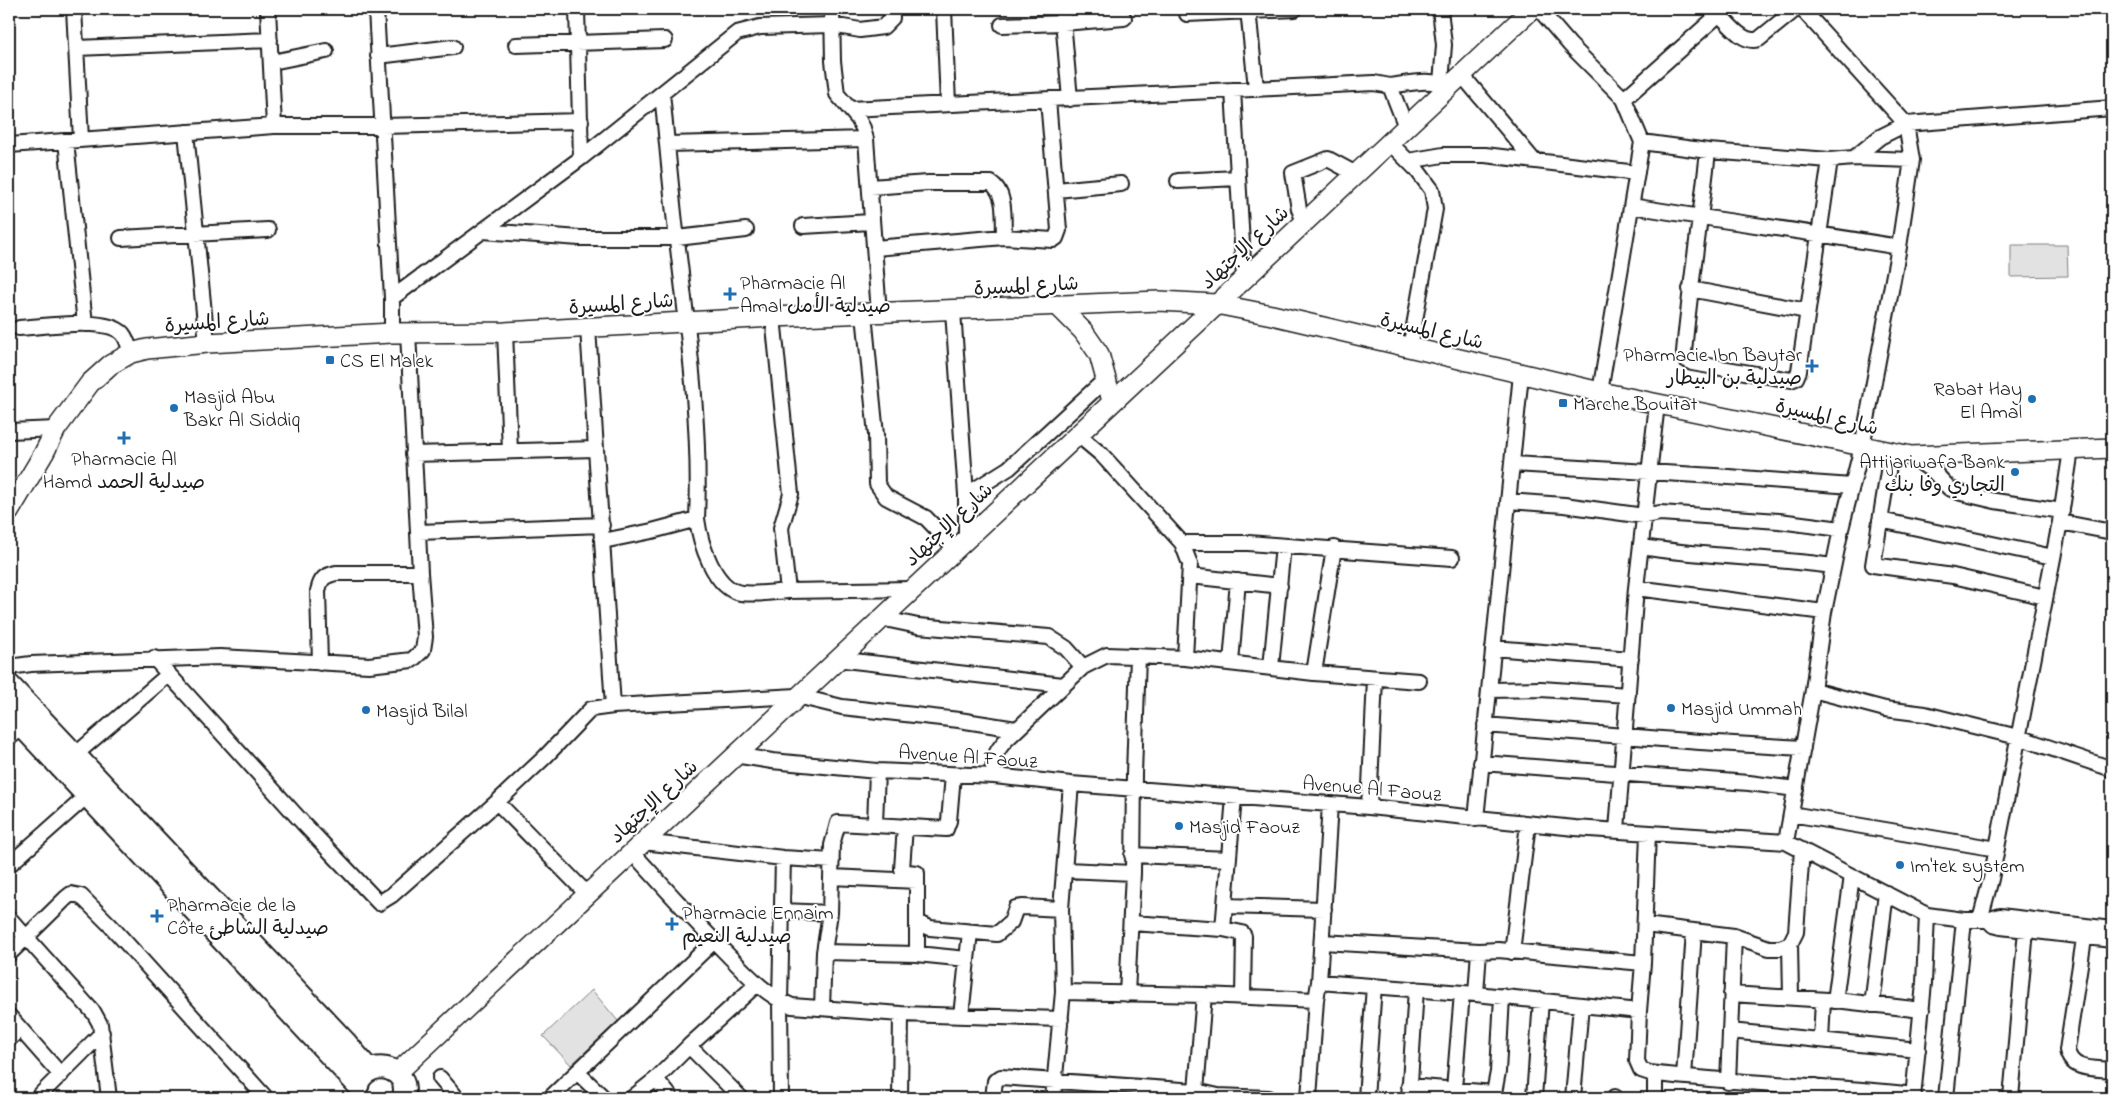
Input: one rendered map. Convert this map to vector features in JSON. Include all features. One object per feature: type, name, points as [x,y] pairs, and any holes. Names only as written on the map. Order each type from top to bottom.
[{"type":"main road","points":[[9,686],[346,1043],[362,1084]]},
{"type":"main road","points":[[13,726],[88,796],[212,931],[362,1084]]},
{"type":"main road","points":[[362,1084],[383,1066],[397,1073],[404,1083],[404,1097]]},
{"type":"street","points":[[74,9],[81,140]]},
{"type":"street","points":[[268,9],[274,126]]},
{"type":"street","points":[[9,667],[31,664],[154,658],[220,657],[369,665],[402,662],[417,658],[424,647],[426,637],[420,573],[414,454],[400,333],[392,298],[376,9]]},
{"type":"street","points":[[577,9],[580,43],[581,158]]},
{"type":"street","points":[[832,9],[837,94],[863,128],[866,139],[871,222],[875,248],[872,313],[877,484],[886,497],[926,518],[960,543],[966,495],[953,311]]},
{"type":"street","points":[[392,298],[581,158],[737,33],[760,27],[832,25],[860,30],[883,27],[892,18],[891,9]]},
{"type":"street","points":[[944,9],[948,104]]},
{"type":"street","points":[[1062,9],[1070,99]]},
{"type":"street","points":[[1187,14],[1248,9],[1295,9]]},
{"type":"street","points":[[1248,9],[1256,88]]},
{"type":"street","points":[[850,109],[1374,83],[1390,86],[1417,83],[1445,86],[1444,45],[1440,9]]},
{"type":"street","name":"شارع الإجتهاد","points":[[397,1073],[836,659],[1390,143],[1445,86],[1462,75],[1532,9]]},
{"type":"street","points":[[1539,9],[1570,45],[1624,99],[1642,142],[1600,392]]},
{"type":"street","points":[[1624,99],[1722,12],[1746,39],[1754,41],[1796,9]]},
{"type":"street","points":[[1786,842],[1813,690],[1824,612],[1841,529],[1862,447],[1899,247],[1912,160],[1906,124],[1802,9]]},
{"type":"street","points":[[1002,25],[1124,18]]},
{"type":"street","points":[[77,48],[270,40]]},
{"type":"street","points":[[516,45],[665,40]]},
{"type":"street","points":[[378,56],[453,47]]},
{"type":"street","points":[[272,62],[326,51]]},
{"type":"street","points":[[1462,75],[1534,161]]},
{"type":"street","points":[[1390,86],[1406,127]]},
{"type":"street","points":[[1234,90],[1237,178],[1244,278]]},
{"type":"street","points":[[662,93],[687,321],[695,417],[697,519],[707,554],[717,577],[728,589],[740,593],[912,589]]},
{"type":"street","points":[[875,248],[1004,237],[1053,240],[1056,238],[1059,230],[1048,100]]},
{"type":"street","points":[[1854,158],[1880,137],[1906,124],[2112,108]]},
{"type":"street","points":[[9,145],[274,126],[382,126],[581,121]]},
{"type":"street","points":[[186,132],[207,343]]},
{"type":"street","points":[[667,144],[866,139]]},
{"type":"street","points":[[66,141],[85,324]]},
{"type":"street","points":[[1642,142],[1708,151],[1830,160],[1854,158],[1912,160]]},
{"type":"street","points":[[1390,143],[1432,190],[1435,210],[1410,348]]},
{"type":"street","points":[[1708,151],[1701,217],[1690,289],[1685,358],[1692,363],[1791,380],[1796,378],[1798,371],[1830,160]]},
{"type":"street","points":[[1408,161],[1451,155],[1484,155],[1637,173]]},
{"type":"street","points":[[1304,222],[1299,209],[1294,173],[1328,159],[1356,174]]},
{"type":"street","points":[[1178,180],[1237,178]]},
{"type":"street","points":[[870,187],[928,183],[991,183],[996,187],[1002,203],[1004,237]]},
{"type":"street","points":[[1056,190],[1120,184]]},
{"type":"street","points":[[1632,206],[1818,233],[1899,247]]},
{"type":"street","points":[[802,226],[871,222]]},
{"type":"street","points":[[121,238],[268,230]]},
{"type":"street","points":[[483,231],[580,238],[677,238],[746,230]]},
{"type":"street","points":[[1690,289],[1807,310]]},
{"type":"street","name":"شارع المسيرة","points":[[9,512],[44,454],[56,429],[69,410],[100,373],[131,353],[160,347],[400,333],[505,332],[687,321],[1159,301],[1216,304],[1272,315],[1600,392],[1911,456],[2112,448]]},
{"type":"street","points":[[1057,305],[1083,331],[1099,354],[1112,401]]},
{"type":"street","points":[[773,317],[791,494],[781,528],[788,591]]},
{"type":"street","points":[[19,328],[85,324],[100,325],[123,334],[131,353]]},
{"type":"street","points":[[588,328],[613,706]]},
{"type":"street","points":[[505,332],[510,451]]},
{"type":"street","points":[[1476,819],[1521,374]]},
{"type":"street","points":[[966,495],[1009,468],[1107,378]]},
{"type":"street","points":[[1617,830],[1636,588],[1657,404]]},
{"type":"street","points":[[9,431],[56,429]]},
{"type":"street","points":[[1077,434],[1102,455],[1182,544],[1189,557],[1190,576],[1186,658]]},
{"type":"street","points":[[414,454],[596,449]]},
{"type":"street","points":[[1984,920],[1996,849],[2062,516],[2071,450]]},
{"type":"street","points":[[1892,453],[1873,565],[1953,576],[2045,597]]},
{"type":"street","points":[[1911,456],[1934,472],[1949,488],[1962,493],[2062,516],[2112,532]]},
{"type":"street","points":[[1512,464],[1852,486]]},
{"type":"street","points":[[1508,501],[1564,505],[1644,516],[1660,512],[1779,521],[1841,529]]},
{"type":"street","points":[[603,541],[697,519]]},
{"type":"street","points":[[1880,520],[2053,557]]},
{"type":"street","points":[[419,532],[602,525]]},
{"type":"street","points":[[1182,544],[1334,548],[1452,558]]},
{"type":"street","points":[[1271,667],[1283,546]]},
{"type":"street","points":[[1641,547],[1675,552],[1783,560],[1833,566]]},
{"type":"street","points":[[1314,673],[1334,548]]},
{"type":"street","points":[[320,663],[318,591],[320,580],[324,576],[336,573],[420,573]]},
{"type":"street","points":[[1190,576],[1280,586]]},
{"type":"street","points":[[1231,662],[1238,581]]},
{"type":"street","points":[[1636,588],[1824,612]]},
{"type":"street","points":[[880,618],[936,628],[1049,637],[1066,648],[1083,666]]},
{"type":"street","points":[[1493,648],[1630,659]]},
{"type":"street","points":[[994,776],[996,750],[1083,666],[1107,655],[1186,658],[1314,673],[1419,681]]},
{"type":"street","points":[[1127,994],[1133,873],[1138,656]]},
{"type":"street","points":[[154,658],[376,902],[383,902],[392,895],[497,802],[551,751],[591,709],[613,706],[797,696],[842,707],[959,720],[1016,729]]},
{"type":"street","points":[[836,659],[1063,685]]},
{"type":"street","points":[[75,755],[169,674]]},
{"type":"street","points":[[1369,806],[1375,679]]},
{"type":"street","points":[[1489,690],[1541,689],[1628,695]]},
{"type":"street","points":[[1813,690],[1885,709],[1924,714],[2018,737],[2112,769]]},
{"type":"street","points":[[1485,725],[1803,748]]},
{"type":"street","name":"Avenue Al Faouz","points":[[734,755],[772,761],[877,770],[994,776],[1071,784],[1369,806],[1528,824],[1786,842],[1928,915],[1964,920],[1984,920],[2000,916],[2085,932],[2112,940]]},
{"type":"street","points":[[1482,763],[1749,783],[1796,789]]},
{"type":"street","points":[[875,824],[877,770]]},
{"type":"street","points":[[822,1008],[824,952],[830,913],[832,844],[838,823],[942,829],[948,826],[953,774]]},
{"type":"street","points":[[1053,1098],[1063,992],[1061,910],[1066,870],[1071,784]]},
{"type":"street","points":[[9,865],[88,796]]},
{"type":"street","points":[[1223,930],[1234,797]]},
{"type":"street","points":[[497,802],[587,894]]},
{"type":"street","points":[[1309,1098],[1322,942],[1330,804]]},
{"type":"street","points":[[1791,814],[1996,849]]},
{"type":"street","points":[[1512,952],[1528,824]]},
{"type":"street","points":[[905,826],[901,866],[904,871],[917,873],[917,954]]},
{"type":"street","points":[[1648,833],[1638,1066],[1645,1072],[1815,1092],[1914,1096],[1928,915]]},
{"type":"street","points":[[637,847],[832,861]]},
{"type":"street","points":[[637,847],[714,941],[757,984],[780,1001],[792,1006],[901,1014],[1061,1019]]},
{"type":"street","points":[[1791,997],[1790,944],[1796,932],[1802,850]]},
{"type":"street","points":[[1132,855],[1229,860]]},
{"type":"street","points":[[781,1098],[780,1001],[783,858]]},
{"type":"street","points":[[1066,870],[1133,873]]},
{"type":"street","points":[[1821,1040],[1852,876]]},
{"type":"street","points":[[831,877],[917,881]]},
{"type":"street","points":[[9,954],[66,898],[71,894],[81,896],[266,1098]]},
{"type":"street","points":[[1872,1005],[1886,894]]},
{"type":"street","points":[[1225,906],[1324,909]]},
{"type":"street","points":[[917,922],[930,928],[997,934],[1008,926],[1014,910],[1019,907],[1061,910]]},
{"type":"street","points":[[782,911],[830,913]]},
{"type":"street","points":[[9,918],[94,1013],[102,1033],[109,1098]]},
{"type":"street","points":[[1946,1098],[1964,920]]},
{"type":"street","name":"Avenue Al Faouz","points":[[1984,920],[1997,926],[2026,930],[2085,932],[2112,929]]},
{"type":"street","points":[[1130,923],[1238,931],[1244,936],[1243,997]]},
{"type":"street","points":[[1645,925],[1734,936],[1769,948],[1780,948],[1790,944]]},
{"type":"street","points":[[2010,1098],[2026,930]]},
{"type":"street","points":[[1684,1077],[1694,931]]},
{"type":"street","points":[[961,1016],[970,932]]},
{"type":"street","points":[[2085,932],[2067,1050],[2068,1058],[2079,1066],[2112,1070]]},
{"type":"street","points":[[1728,1082],[1734,936]]},
{"type":"street","points":[[550,1098],[714,941]]},
{"type":"street","points":[[1322,942],[1512,952],[1643,963]]},
{"type":"street","points":[[1454,1089],[1469,993],[1480,951]]},
{"type":"street","points":[[824,952],[917,954],[967,959]]},
{"type":"street","points":[[1319,982],[1469,993],[1639,1011]]},
{"type":"street","points":[[632,1098],[656,1079],[757,984]]},
{"type":"street","points":[[1366,1098],[1374,986]]},
{"type":"street","points":[[1416,989],[1409,1092],[1454,1089],[1493,1095],[1496,1090],[1498,1072],[1502,996]]},
{"type":"street","points":[[1063,992],[1316,1000]]},
{"type":"street","points":[[1731,994],[1829,1000],[1922,1010]]},
{"type":"street","points":[[1196,1091],[1204,995]]},
{"type":"street","points":[[1534,1098],[1541,1000]]},
{"type":"street","points":[[1573,1098],[1581,1004]]},
{"type":"street","points":[[900,1098],[901,1014]]},
{"type":"street","points":[[9,1016],[62,1075]]},
{"type":"street","points":[[9,1039],[20,1029]]},
{"type":"street","points":[[1730,1031],[1918,1050]]},
{"type":"street","points":[[36,1098],[62,1075],[102,1033]]},
{"type":"street","points":[[689,1046],[741,1098]]},
{"type":"street","points":[[577,1072],[604,1098]]},
{"type":"street","points":[[1654,1098],[1655,1074]]},
{"type":"street","points":[[440,1078],[457,1098]]},
{"type":"street","points":[[993,1098],[995,1081],[998,1078],[1055,1079],[1196,1091],[1218,1097],[1269,1098]]},
{"type":"street","points":[[656,1079],[669,1097]]},
{"type":"shaded area","points":[[2011,245],[2067,245],[2068,276],[2011,277]]},
{"type":"shaded area","points":[[592,990],[618,1021],[571,1065],[543,1036]]},
{"type":"place","name":"Pharmacie Al Amal صيدلية الأمل","points":[[730,294]]},
{"type":"place","name":"CS El Malek","points":[[330,360]]},
{"type":"place","name":"Pharmacie Ibn Baytar صيدلية بن البيطار","points":[[1812,366]]},
{"type":"place","name":"Rabat Hay El Amal","points":[[2032,399]]},
{"type":"place","name":"Marche Bouitat","points":[[1563,403]]},
{"type":"place","name":"Masjid Abu Bakr Al Siddiq","points":[[174,408]]},
{"type":"place","name":"Pharmacie Al Hamd صيدلية الحمد","points":[[124,438]]},
{"type":"place","name":"Attijariwafa Bank التجاري وفا بنك","points":[[2015,472]]},
{"type":"place","name":"Masjid Ummah","points":[[1671,708]]},
{"type":"place","name":"Masjid Bilal","points":[[366,710]]},
{"type":"place","name":"Masjid Faouz","points":[[1179,826]]},
{"type":"place","name":"Im'tek system","points":[[1900,865]]},
{"type":"place","name":"Pharmacie de la Côte صيدلية الشاطئ","points":[[157,916]]},
{"type":"place","name":"Pharmacie Ennaim صيدلية النعيم","points":[[672,924]]}]
